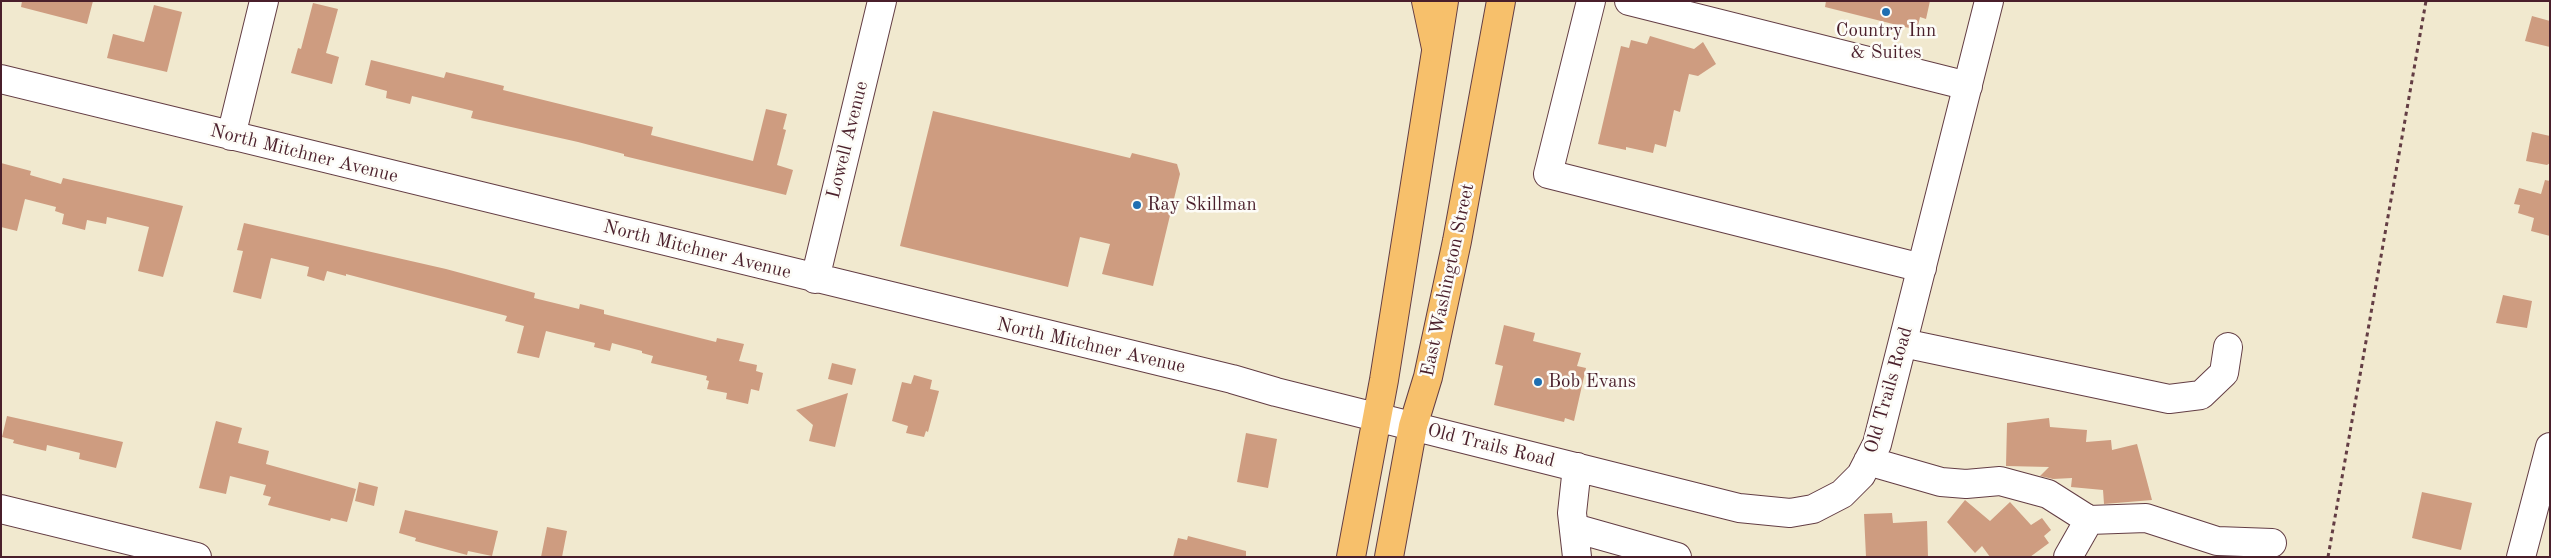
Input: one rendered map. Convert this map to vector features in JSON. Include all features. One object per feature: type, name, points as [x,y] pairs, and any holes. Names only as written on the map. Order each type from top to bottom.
[{"type":"main road","points":[[1426,1],[1436,48]]},
{"type":"main road","name":"East Washington Street","points":[[1389,557],[1394,422],[1436,48],[1444,1]]},
{"type":"main road","name":"East Washington Street","points":[[1351,557],[1394,422],[1428,377],[1446,294],[1501,1]]},
{"type":"street","points":[[232,136],[264,1]]},
{"type":"street","name":"Lowell Avenue","points":[[815,279],[882,1]]},
{"type":"street","points":[[1591,1],[1548,174],[1922,268]]},
{"type":"street","points":[[1629,1],[1968,86]]},
{"type":"street","name":"Old Trails Road","points":[[1394,422],[1739,508],[1790,513],[1813,509],[1834,499],[1861,475],[1877,444],[1989,1]]},
{"type":"street","name":"North Mitchner Avenue","points":[[1,79],[815,279],[1232,379],[1394,422]]},
{"type":"street","points":[[1903,343],[2169,399],[2201,395],[2224,374],[2228,347]]},
{"type":"street","points":[[2521,557],[2550,447]]},
{"type":"street","points":[[1868,461],[1941,482],[1966,484],[2000,480],[2048,494],[2089,520],[2146,518],[2217,541],[2272,542]]},
{"type":"street","points":[[1577,467],[1572,513],[1577,557]]},
{"type":"street","points":[[1,509],[197,557]]},
{"type":"street","points":[[2068,557],[2089,520]]},
{"type":"street","points":[[1574,528],[1677,557]]},
{"type":"path","points":[[2328,557],[2426,1]]},
{"type":"building","points":[[22,1],[93,1],[87,24],[21,7]]},
{"type":"building","name":"Country Inn & Suites","points":[[1826,1],[1930,1],[1926,19],[1920,17],[1917,30],[1825,7]]},
{"type":"building","points":[[313,3],[338,9],[326,53],[339,57],[332,84],[291,73],[298,48],[301,49]]},
{"type":"building","points":[[154,5],[182,12],[167,72],[107,58],[113,34],[144,42]]},
{"type":"building","points":[[2532,16],[2550,21],[2550,47],[2525,41]]},
{"type":"building","points":[[1650,36],[1694,49],[1703,42],[1716,64],[1698,76],[1689,74],[1680,112],[1674,110],[1666,147],[1655,144],[1653,153],[1626,147],[1626,150],[1598,144],[1621,46],[1629,48],[1631,40],[1647,44]]},
{"type":"building","points":[[371,60],[444,78],[446,72],[504,86],[503,90],[653,127],[651,135],[753,161],[766,109],[787,114],[783,129],[786,130],[777,165],[793,170],[786,195],[624,156],[624,154],[578,142],[471,118],[473,111],[412,96],[410,104],[386,98],[387,91],[365,85]]},
{"type":"building","points":[[933,111],[1130,158],[1132,153],[1177,164],[1180,174],[1153,286],[1102,274],[1110,244],[1080,237],[1068,287],[900,246]]},
{"type":"building","points":[[2532,132],[2550,136],[2550,163],[2547,165],[2526,161]]},
{"type":"building","points":[[1,163],[31,171],[30,175],[61,184],[63,178],[183,206],[163,277],[138,271],[149,227],[107,217],[106,224],[87,220],[85,230],[62,224],[64,214],[55,211],[56,207],[25,199],[17,231],[1,227]]},
{"type":"building","points":[[2545,180],[2550,181],[2550,236],[2531,231],[2534,218],[2518,213],[2520,205],[2514,204],[2519,188],[2541,194]]},
{"type":"building","points":[[244,223],[446,269],[535,293],[534,298],[579,309],[580,304],[604,310],[604,314],[716,342],[717,338],[744,344],[739,361],[757,365],[756,371],[763,373],[759,391],[751,389],[748,404],[726,399],[727,393],[707,389],[709,381],[706,380],[707,376],[651,363],[653,356],[642,353],[642,351],[612,343],[610,351],[594,347],[595,343],[546,331],[539,358],[517,353],[524,326],[505,321],[507,316],[346,274],[346,276],[327,271],[324,281],[307,276],[309,267],[271,258],[261,299],[233,292],[243,251],[237,250]]},
{"type":"building","points":[[2503,295],[2532,301],[2527,328],[2496,323]]},
{"type":"building","points":[[1504,325],[1535,333],[1533,341],[1581,353],[1577,366],[1586,368],[1574,421],[1565,418],[1564,422],[1494,405],[1503,366],[1495,364]]},
{"type":"building","points":[[832,363],[856,369],[852,385],[828,379]]},
{"type":"building","points":[[914,375],[932,380],[930,389],[939,391],[928,432],[926,431],[924,437],[906,433],[908,426],[892,421],[902,382],[911,384]]},
{"type":"building","points":[[848,393],[835,447],[809,441],[813,425],[796,410]]},
{"type":"building","points":[[7,416],[123,442],[116,468],[79,459],[80,453],[47,445],[46,451],[13,443],[14,440],[2,437]]},
{"type":"building","points":[[2049,418],[2050,427],[2087,430],[2086,442],[2111,440],[2112,450],[2137,444],[2152,500],[2104,504],[2103,490],[2071,487],[2072,478],[2053,479],[2040,476],[2049,467],[2006,466],[2007,423]]},
{"type":"building","points":[[216,421],[242,428],[238,443],[269,451],[266,464],[356,489],[347,522],[331,518],[330,521],[268,505],[271,497],[263,495],[266,485],[230,476],[226,494],[199,488]]},
{"type":"building","points":[[1246,433],[1277,439],[1268,488],[1237,482]]},
{"type":"building","points":[[359,482],[378,487],[374,506],[355,501]]},
{"type":"building","points":[[2422,492],[2472,503],[2461,550],[2412,538]]},
{"type":"building","points":[[1965,500],[1990,521],[2010,502],[2031,525],[2042,518],[2051,530],[2044,536],[2049,543],[2030,557],[1990,557],[1982,546],[1975,553],[1947,522]]},
{"type":"building","points":[[405,510],[498,531],[492,556],[468,551],[467,555],[415,541],[416,538],[399,533]]},
{"type":"building","points":[[1892,513],[1893,523],[1927,521],[1928,557],[1866,557],[1864,514]]},
{"type":"building","points":[[547,527],[567,531],[562,557],[541,557]]},
{"type":"building","points":[[1188,536],[1246,551],[1246,557],[1173,557],[1178,538],[1187,540]]},
{"type":"place","name":"Country Inn & Suites","points":[[1886,12]]},
{"type":"place","name":"Ray Skillman","points":[[1137,205]]},
{"type":"place","name":"Bob Evans","points":[[1538,382]]}]
